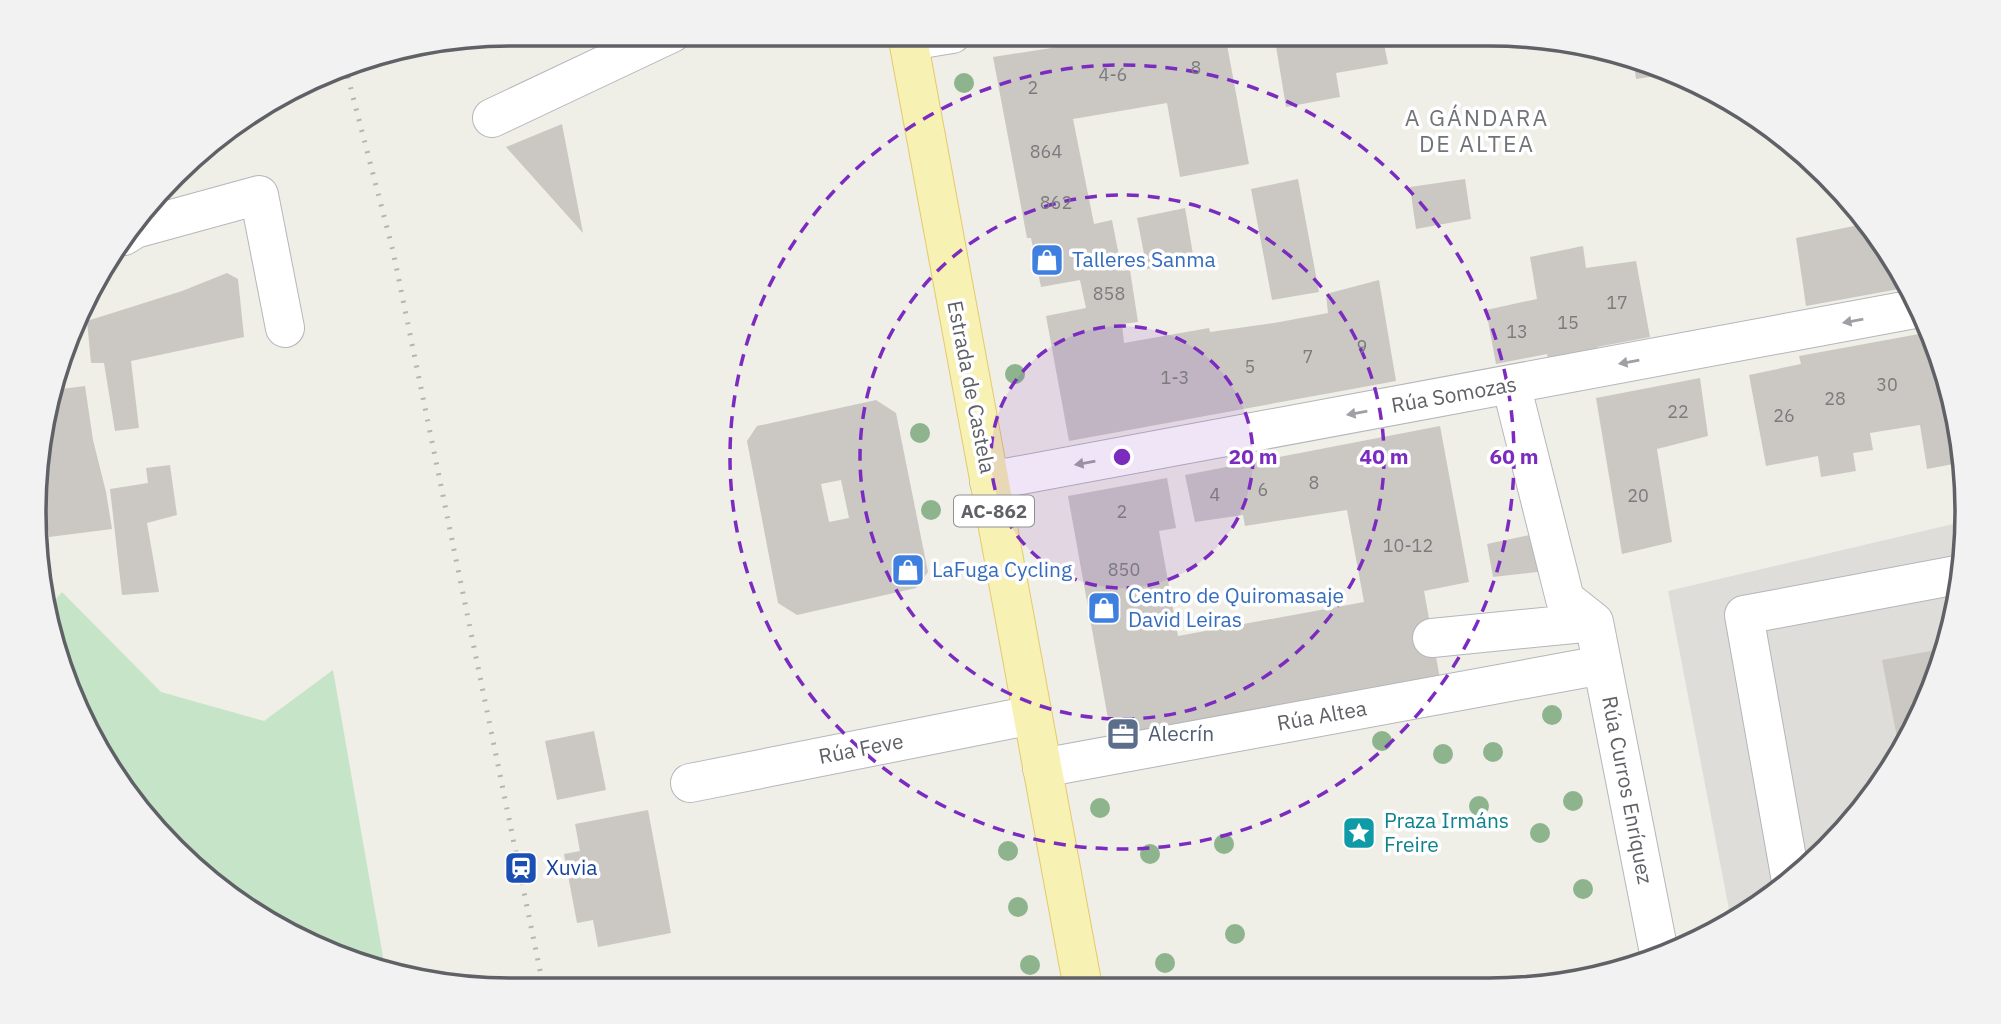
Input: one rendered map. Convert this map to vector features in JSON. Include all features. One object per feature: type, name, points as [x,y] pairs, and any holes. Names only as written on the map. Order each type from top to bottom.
[{"type":"main road","name":"Estrada de Castela","points":[[909,46],[1081,978]]},
{"type":"street","points":[[492,118],[644,46]]},
{"type":"street","points":[[143,227],[259,195],[285,328]]},
{"type":"street","name":"Rúa Somozas","points":[[989,481],[1909,310]]},
{"type":"street","points":[[1511,384],[1565,599],[1594,622]]},
{"type":"street","points":[[1789,869],[1744,615],[1952,576]]},
{"type":"street","points":[[1432,638],[1594,622]]},
{"type":"street","name":"Rúa Curros Enríquez","points":[[1594,622],[1658,947]]},
{"type":"street","name":"Rúa Altea","points":[[1042,768],[1602,665]]},
{"type":"street","name":"Rúa Feve","points":[[690,783],[1032,715]]},
{"type":"shaded area","points":[[1955,524],[1952,573],[1940,633],[1920,691],[1893,745],[1859,796],[1819,842],[1773,882],[1729,911],[1668,591]]},
{"type":"green space","points":[[62,592],[161,692],[264,721],[333,670],[384,961],[333,943],[253,900],[204,863],[161,820],[124,771],[94,718],[70,662],[54,601]]},
{"type":"building","points":[[1064,46],[1227,46],[1249,164],[1180,177],[1167,103],[1073,119],[1094,224],[1112,220],[1122,271],[1130,270],[1138,322],[1122,324],[1124,343],[1209,328],[1210,332],[1328,313],[1326,294],[1379,280],[1396,381],[1069,441],[1046,316],[1086,308],[1080,280],[1041,287],[1031,238],[1027,238],[993,57]]},
{"type":"building","points":[[1276,46],[1384,46],[1388,64],[1336,73],[1340,97],[1286,107]]},
{"type":"building","points":[[1635,69],[1655,76],[1636,79]]},
{"type":"building","points":[[562,124],[583,233],[506,147]]},
{"type":"building","points":[[1298,179],[1319,292],[1272,300],[1251,189]]},
{"type":"building","points":[[1465,179],[1471,219],[1416,229],[1410,187]]},
{"type":"building","points":[[1185,208],[1194,260],[1147,269],[1137,218]]},
{"type":"building","points":[[1857,225],[1898,289],[1806,306],[1796,238]]},
{"type":"building","points":[[1583,246],[1586,268],[1636,261],[1650,337],[1597,347],[1599,355],[1549,362],[1547,354],[1496,364],[1486,310],[1537,299],[1530,257]]},
{"type":"building","points":[[227,273],[238,279],[244,337],[131,361],[139,428],[115,431],[104,363],[91,363],[87,321],[182,291]]},
{"type":"building","points":[[1920,334],[1940,391],[1953,464],[1927,469],[1920,425],[1870,433],[1873,450],[1853,453],[1856,471],[1821,477],[1818,456],[1766,466],[1749,375],[1801,364],[1799,356]]},
{"type":"building","points":[[1700,378],[1708,436],[1657,449],[1672,542],[1622,554],[1596,398]]},
{"type":"building","points":[[85,386],[93,440],[112,529],[49,537],[46,481],[54,421],[62,389]]},
{"type":"building","points":[[876,400],[896,413],[928,572],[916,588],[797,615],[778,603],[747,441],[757,426]],"holes":[[[841,480],[849,518],[829,522],[821,484]]]},
{"type":"building","points":[[1440,426],[1469,582],[1424,591],[1441,684],[1133,742],[1109,724],[1068,496],[1167,478],[1176,528],[1159,531],[1178,636],[1364,602],[1347,510],[1245,526],[1243,515],[1195,522],[1185,475]]},
{"type":"building","points":[[170,465],[177,515],[147,523],[159,592],[122,595],[110,489],[148,483],[146,468]]},
{"type":"building","points":[[1539,533],[1546,571],[1493,577],[1487,544]]},
{"type":"building","points":[[1935,650],[1920,691],[1897,737],[1882,660]]},
{"type":"building","points":[[594,731],[606,790],[557,800],[545,741]]},
{"type":"building","name":"Xuvia","points":[[648,810],[671,933],[598,947],[593,920],[577,923],[564,854],[580,851],[575,824]]},
{"type":"railway","points":[[347,76],[393,251],[542,978]]},
{"type":"place","name":"Talleres Sanma","points":[[1047,260]]},
{"type":"place","name":"LaFuga Cycling","points":[[908,570]]},
{"type":"place","name":"Centro de Quiromasaje David Leiras","points":[[1104,608]]},
{"type":"place","name":"Alecrín","points":[[1123,734]]},
{"type":"place","name":"Praza Irmáns Freire","points":[[1359,833]]},
{"type":"place","name":"Xuvia","points":[[521,868]]},
{"type":"district","name":"A GÁNDARA DE ALTEA","points":[[1477,131]]}]
